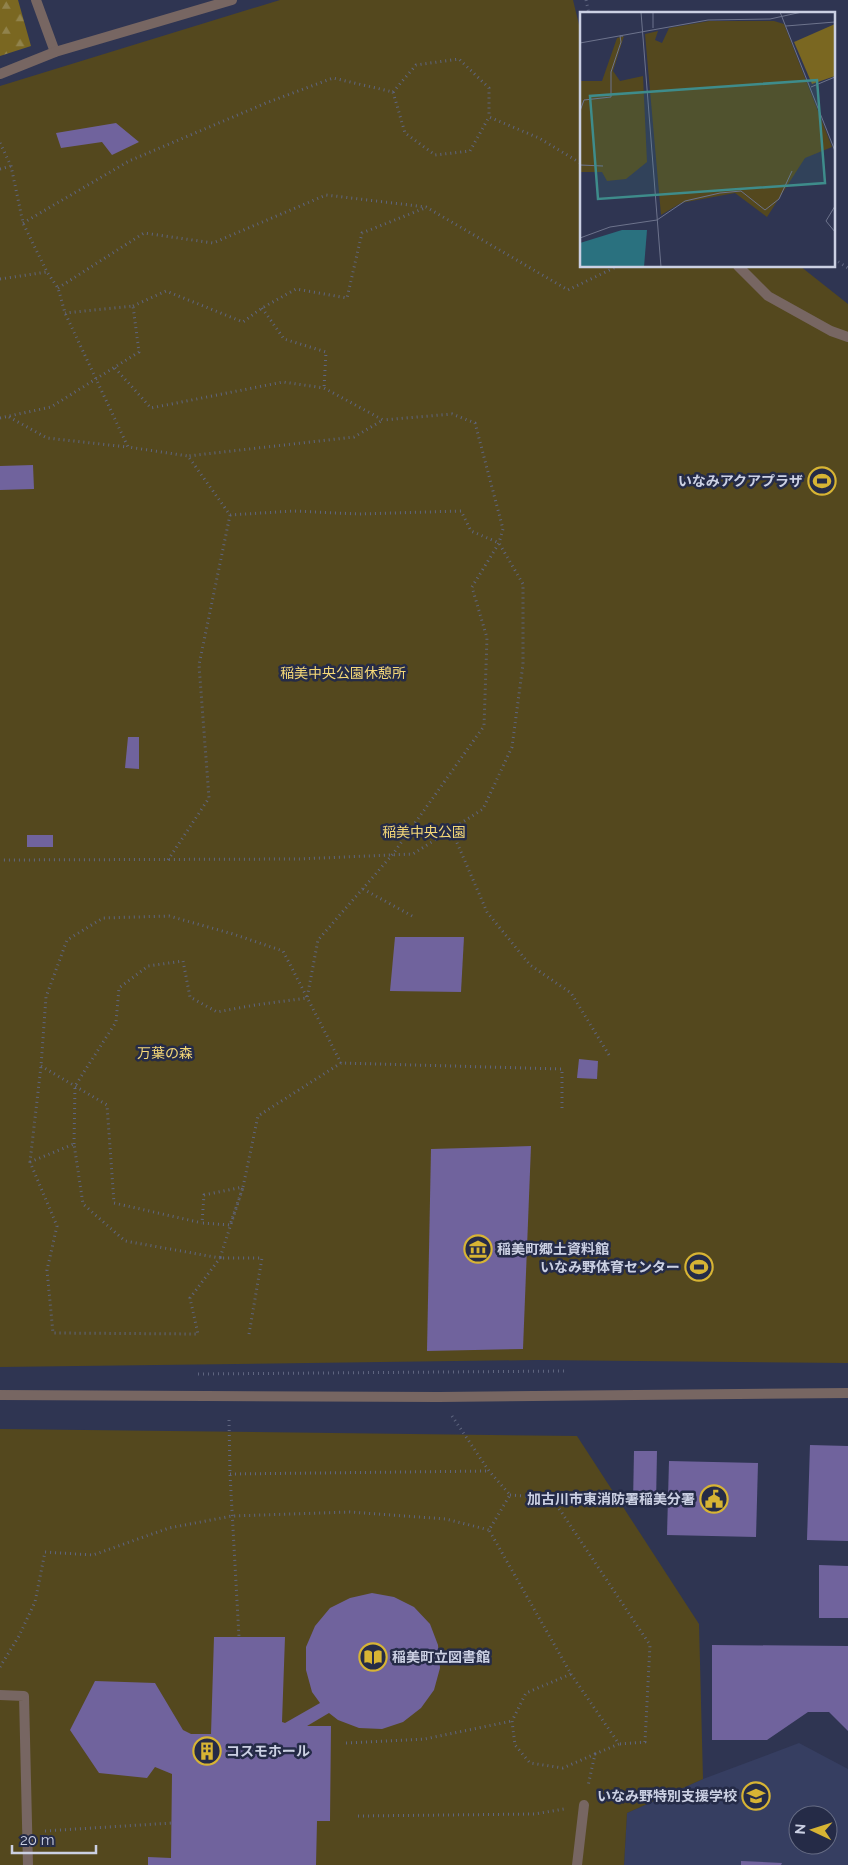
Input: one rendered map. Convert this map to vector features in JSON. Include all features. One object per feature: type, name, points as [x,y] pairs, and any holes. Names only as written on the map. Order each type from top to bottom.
[{"type":"street","points":[[36,0],[54,52]]},
{"type":"street","points":[[0,74],[54,52],[232,0]]},
{"type":"street","points":[[740,268],[768,296],[831,331],[848,337]]},
{"type":"street","points":[[0,1396],[438,1397],[848,1393]]},
{"type":"street","points":[[0,1695],[24,1696],[28,1865]]},
{"type":"street","points":[[577,1865],[584,1805]]},
{"type":"path","points":[[459,58],[489,88],[489,118],[470,151],[435,155],[405,133],[393,92],[416,65],[459,58]]},
{"type":"path","points":[[23,223],[129,161],[266,103],[333,78],[393,92]]},
{"type":"path","points":[[489,118],[539,138],[580,163]]},
{"type":"path","points":[[0,142],[11,166],[23,223],[47,272],[58,288],[65,313],[128,447]]},
{"type":"path","points":[[0,169],[11,166]]},
{"type":"path","points":[[58,288],[144,233],[213,243],[326,196],[426,207],[568,290],[614,268]]},
{"type":"path","points":[[65,313],[134,306],[166,291],[243,322],[262,308],[296,289],[348,298],[362,233],[426,207]]},
{"type":"path","points":[[836,260],[848,268]]},
{"type":"path","points":[[0,279],[47,272]]},
{"type":"path","points":[[0,418],[51,407],[139,352],[134,306]]},
{"type":"path","points":[[262,308],[284,339],[326,352],[324,388]]},
{"type":"path","points":[[115,368],[151,408],[283,382],[324,388],[383,420]]},
{"type":"path","points":[[8,416],[47,438],[188,456],[354,437],[383,420],[452,414],[475,424],[503,530],[499,543],[472,587],[487,638],[484,726],[393,854],[318,940],[307,998]]},
{"type":"path","points":[[168,860],[209,798],[199,665],[230,515],[188,456]]},
{"type":"path","points":[[0,860],[299,859],[413,854],[483,809],[512,747],[523,664],[523,584],[499,543],[471,531],[461,511],[359,514],[293,510],[230,515]]},
{"type":"path","points":[[451,829],[487,912],[530,965],[571,993],[609,1055]]},
{"type":"path","points":[[363,889],[414,917]]},
{"type":"path","points":[[341,1063],[283,951],[233,934],[168,916],[103,918],[67,940],[46,997],[41,1066],[30,1162],[57,1226],[47,1270],[53,1333],[198,1334],[190,1298],[220,1258],[242,1187],[258,1116],[341,1063],[562,1069],[562,1112]]},
{"type":"path","points":[[249,1334],[262,1258],[220,1258],[125,1241],[83,1204],[74,1144],[75,1086],[116,1022],[119,988],[148,966],[182,961],[190,996],[217,1012],[255,1004],[307,998]]},
{"type":"path","points":[[41,1066],[107,1105],[114,1203],[202,1223],[230,1224],[242,1187]]},
{"type":"path","points":[[30,1162],[74,1144]]},
{"type":"path","points":[[202,1223],[204,1195],[242,1187]]},
{"type":"path","points":[[189,1374],[568,1371]]},
{"type":"path","points":[[438,1397],[489,1471],[510,1495],[552,1498],[650,1645],[645,1742],[619,1744],[563,1768],[530,1762],[516,1745],[512,1721],[526,1693],[571,1674]]},
{"type":"path","points":[[229,1420],[239,1637]]},
{"type":"path","points":[[230,1474],[489,1471]]},
{"type":"path","points":[[489,1530],[510,1495]]},
{"type":"path","points":[[0,1668],[19,1636],[35,1602],[45,1552],[93,1555],[169,1528],[232,1516],[350,1512],[446,1519],[489,1530],[571,1674],[619,1744]]},
{"type":"path","points":[[346,1743],[425,1739],[512,1721]]},
{"type":"path","points":[[358,1816],[535,1814],[584,1805],[595,1754]]},
{"type":"path","points":[[27,1832],[172,1823]]},
{"type":"shaded area","name":"いなみ野特別支援学校","points":[[799,1743],[848,1769],[848,1865],[624,1865],[627,1813],[703,1779]]},
{"type":"green space","points":[[0,0],[18,0],[31,46],[0,56]]},
{"type":"green space","name":"稲美中央公園","points":[[280,0],[573,0],[580,29],[580,268],[803,268],[848,304],[848,1363],[537,1360],[0,1367],[0,86]]},
{"type":"green space","points":[[0,1429],[577,1436],[699,1624],[703,1779],[627,1813],[624,1865],[0,1865]]},
{"type":"building","points":[[116,123],[139,142],[112,155],[102,142],[61,148],[56,133]]},
{"type":"building","points":[[33,465],[34,489],[0,490],[0,466]]},
{"type":"building","points":[[128,737],[139,737],[139,769],[125,768]]},
{"type":"building","points":[[27,835],[53,835],[53,847],[27,847]]},
{"type":"building","points":[[395,937],[464,937],[461,992],[390,991]]},
{"type":"building","points":[[579,1059],[598,1061],[597,1079],[577,1078]]},
{"type":"building","name":"稲美町郷土資料館","points":[[531,1146],[523,1349],[427,1351],[431,1149]]},
{"type":"building","points":[[810,1445],[848,1446],[848,1541],[807,1540]]},
{"type":"building","points":[[634,1451],[657,1451],[656,1503],[633,1503]]},
{"type":"building","points":[[669,1461],[758,1463],[756,1537],[667,1535]]},
{"type":"building","points":[[819,1565],[848,1566],[848,1618],[819,1618]]},
{"type":"building","name":"コスモホール","points":[[372,1593],[394,1597],[414,1607],[430,1624],[438,1645],[440,1668],[434,1690],[421,1708],[403,1722],[382,1729],[359,1728],[338,1720],[329,1713],[307,1726],[331,1726],[330,1821],[317,1821],[316,1865],[148,1865],[148,1857],[171,1858],[172,1774],[155,1767],[147,1778],[99,1773],[70,1730],[95,1681],[155,1683],[183,1730],[191,1734],[211,1734],[214,1637],[285,1637],[282,1722],[285,1723],[320,1703],[312,1692],[306,1670],[306,1647],[315,1626],[330,1608],[350,1598]]},
{"type":"building","points":[[712,1645],[848,1646],[848,1731],[829,1712],[808,1712],[767,1740],[712,1740]]},
{"type":"building","points":[[741,1861],[782,1863],[781,1865],[741,1865]]},
{"type":"place","name":"いなみアクアプラザ","points":[[822,481]]},
{"type":"place","name":"稲美町郷土資料館","points":[[478,1249]]},
{"type":"place","name":"いなみ野体育センター","points":[[699,1267]]},
{"type":"place","name":"加古川市東消防署稲美分署","points":[[714,1499]]},
{"type":"place","name":"稲美町立図書館","points":[[373,1657]]},
{"type":"place","name":"コスモホール","points":[[207,1751]]},
{"type":"place","name":"いなみ野特別支援学校","points":[[756,1796]]},
{"type":"park label","name":"稲美中央公園休憩所","points":[[343,673]]},
{"type":"park label","name":"万葉の森","points":[[165,1053]]}]
